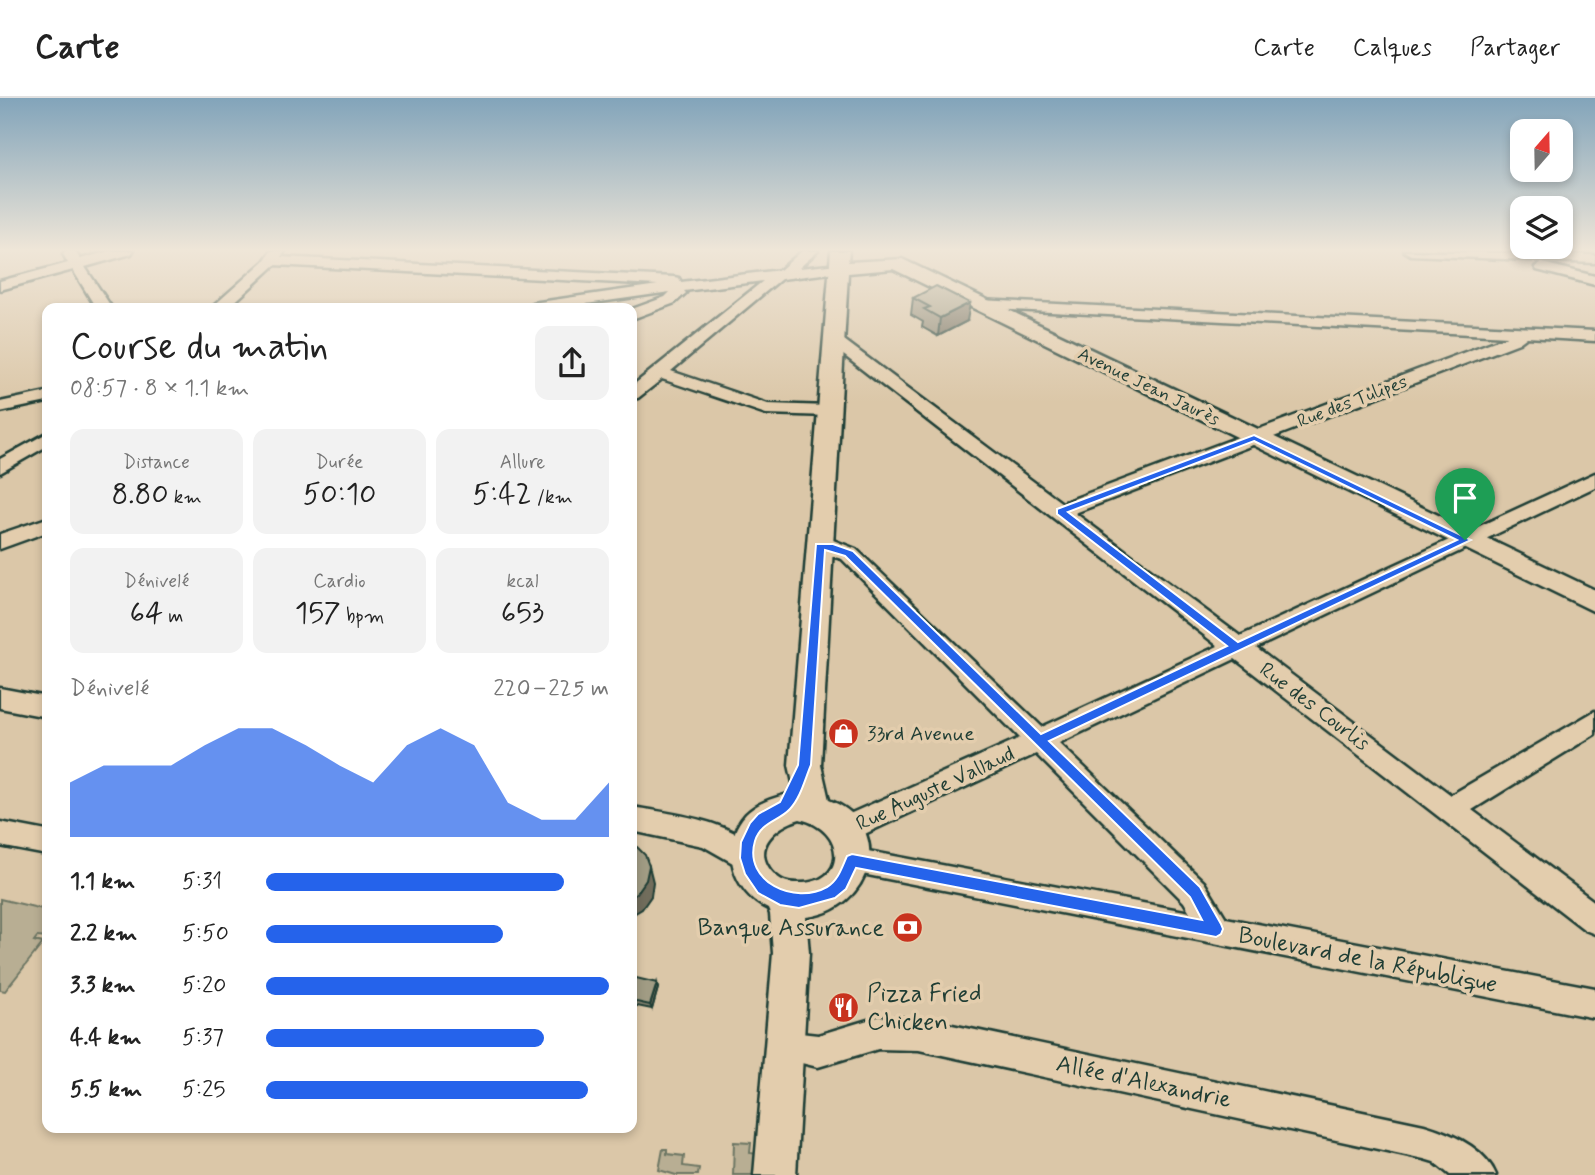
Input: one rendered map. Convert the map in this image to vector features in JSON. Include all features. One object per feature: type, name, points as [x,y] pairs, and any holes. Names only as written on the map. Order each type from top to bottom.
[{"type":"main road","points":[[800,806],[793,794],[805,765],[837,301]]},
{"type":"main road","name":"Avenue Jean Jaurès","points":[[973,301],[1595,602]]},
{"type":"main road","points":[[800,806],[838,819],[849,845],[841,884],[830,893],[799,898],[763,888],[755,880],[751,843],[763,818],[800,806]]},
{"type":"main road","points":[[793,1175],[803,953],[799,898]]},
{"type":"main road","points":[[775,1175],[791,953],[788,914],[799,898]]},
{"type":"street","points":[[637,312],[664,301]]},
{"type":"street","points":[[637,390],[747,301]]},
{"type":"street","points":[[979,304],[1595,336]]},
{"type":"street","name":"Rue des Tulipes","points":[[1061,511],[1513,340],[1524,333]]},
{"type":"street","name":"Rue des Courlis","points":[[834,340],[1595,920]]},
{"type":"street","points":[[659,372],[766,409],[829,411]]},
{"type":"street","points":[[0,407],[42,398]]},
{"type":"street","points":[[0,467],[42,441]]},
{"type":"street","name":"Rue Auguste Vallaud","points":[[849,845],[1039,740],[1595,479]]},
{"type":"street","points":[[0,542],[42,527]]},
{"type":"street","points":[[820,546],[833,547],[849,554],[1195,892],[1216,929]]},
{"type":"street","points":[[0,698],[42,706]]},
{"type":"street","points":[[1451,808],[1595,721]]},
{"type":"street","points":[[637,820],[706,833],[735,847],[751,843]]},
{"type":"street","points":[[0,834],[42,842]]},
{"type":"street","name":"Boulevard de la République","points":[[849,845],[1216,929],[1595,1003]]},
{"type":"street","name":"Allée d'Alexandrie","points":[[800,1049],[818,1051],[878,1034],[919,1034],[1424,1142],[1443,1148],[1479,1175]]},
{"type":"shaded area","points":[[0,899],[42,909],[42,938],[37,937],[34,941],[42,944],[5,991],[0,990]]},
{"type":"shaded area","points":[[734,1142],[751,1143],[750,1153],[758,1154],[756,1175],[733,1175]]},
{"type":"shaded area","points":[[663,1149],[667,1149],[667,1154],[684,1156],[683,1166],[699,1168],[698,1175],[676,1175],[659,1170]]},
{"type":"building","points":[[919,301],[970,303],[940,318],[924,309],[930,307]]},
{"type":"building","points":[[637,847],[645,855],[649,866],[646,880],[637,893]]},
{"type":"building","points":[[637,978],[657,983],[650,1005],[637,1002]]},
{"type":"place","name":"33rd Avenue","points":[[844,733]]},
{"type":"place","name":"Banque Assurance","points":[[907,927]]},
{"type":"place","name":"Pizza Fried Chicken","points":[[844,1007]]},
{"type":"route","points":[[1465,540],[1039,740],[849,554],[833,547],[820,546],[805,765],[793,794],[784,806],[763,818],[755,828],[748,842],[747,858],[750,870],[755,880],[772,894],[799,902],[817,899],[830,893],[841,884],[852,860],[1216,929],[1195,892],[1039,740],[1236,647],[1061,511],[1254,438],[1465,540]]}]
